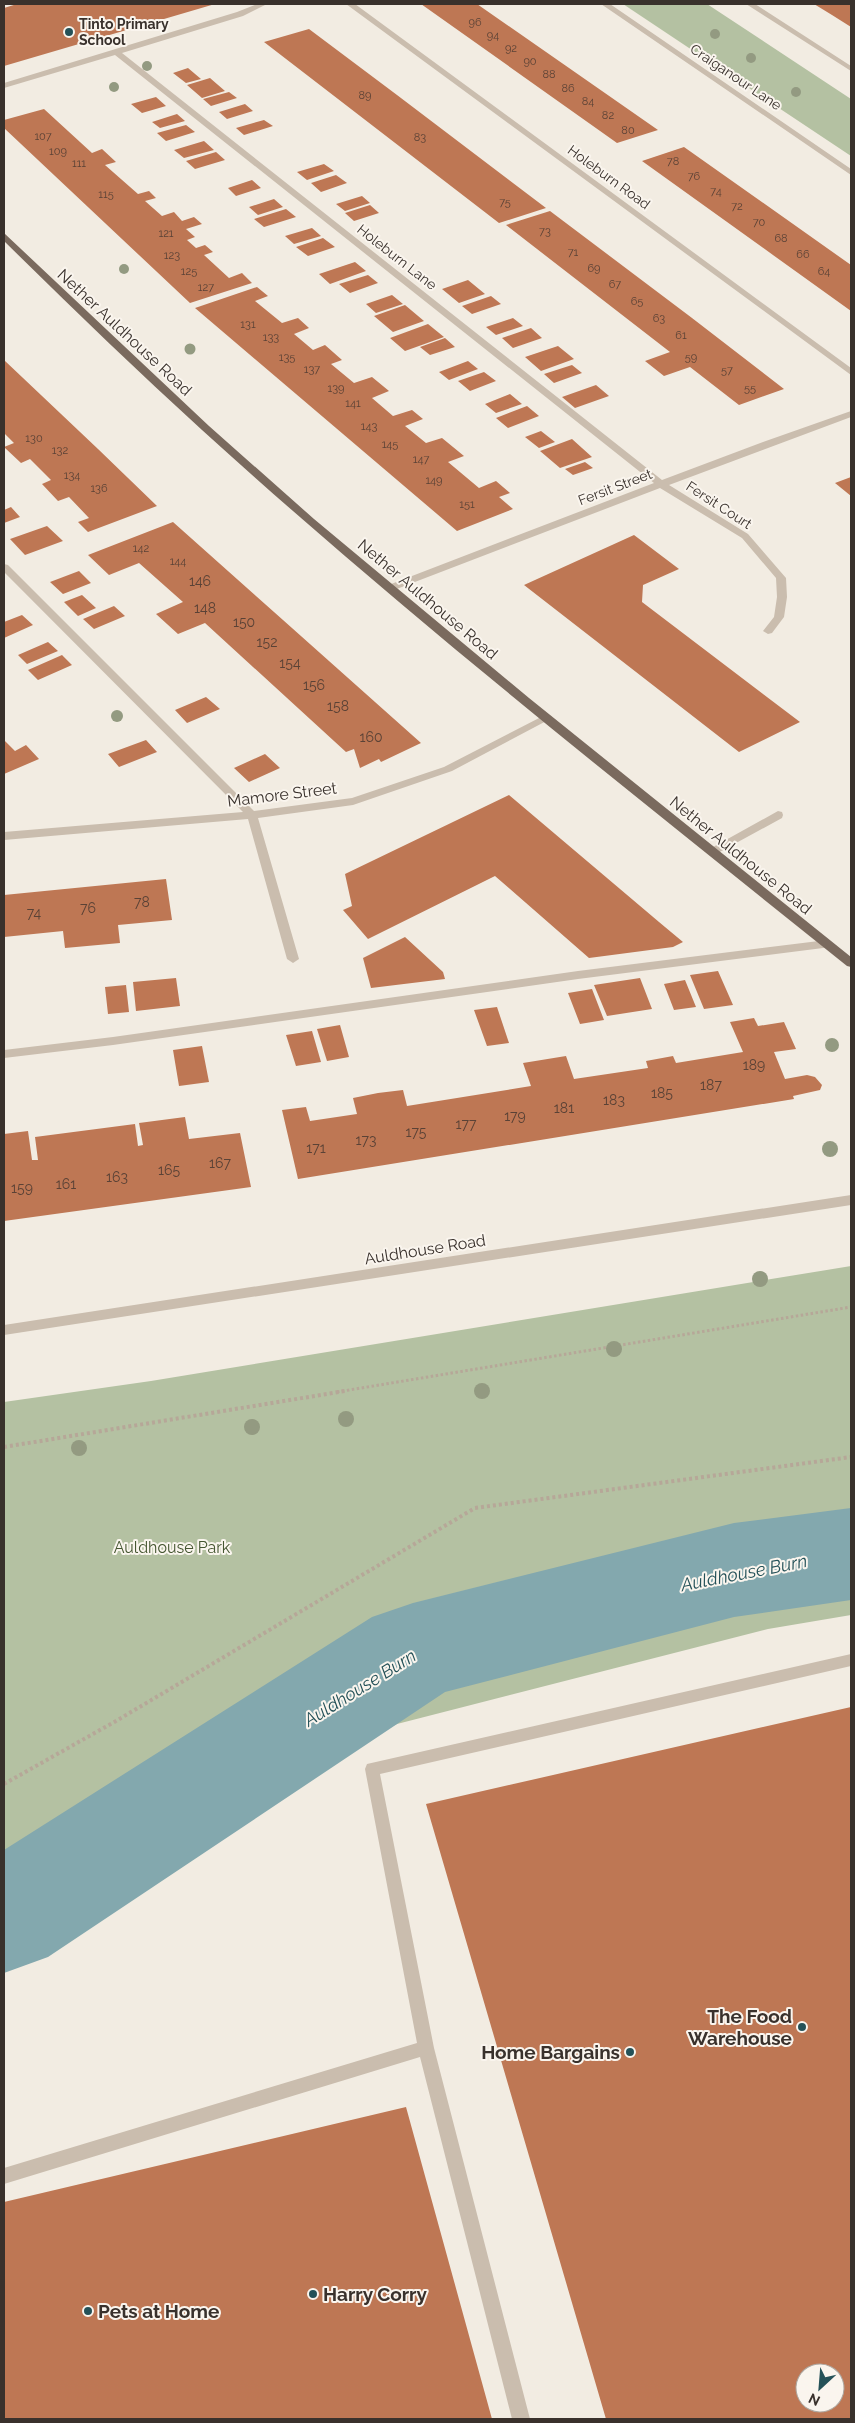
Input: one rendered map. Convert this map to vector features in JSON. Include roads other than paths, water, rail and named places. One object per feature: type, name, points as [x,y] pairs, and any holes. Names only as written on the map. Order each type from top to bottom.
[{"type":"main road","name":"Nether Auldhouse Road","points":[[4,236],[47,280],[193,417],[390,588],[547,718],[851,963]]},
{"type":"street","points":[[4,86],[240,14],[263,4]]},
{"type":"street","name":"Holeburn Road","points":[[350,4],[851,372]]},
{"type":"street","name":"Craiganour Lane","points":[[605,4],[851,173]]},
{"type":"street","points":[[750,4],[851,69]]},
{"type":"street","name":"Holeburn Lane","points":[[116,52],[661,484]]},
{"type":"street","name":"Fersit Street","points":[[390,588],[766,444],[851,414]]},
{"type":"street","name":"Fersit Court","points":[[661,484],[745,536],[781,578],[782,597],[779,617],[768,631]]},
{"type":"street","points":[[4,567],[252,814],[293,959]]},
{"type":"street","name":"Mamore Street","points":[[4,836],[252,814],[353,801],[448,769],[547,718]]},
{"type":"street","points":[[712,851],[778,815]]},
{"type":"street","points":[[4,1054],[113,1041],[578,975],[827,944]]},
{"type":"street","name":"Auldhouse Road","points":[[4,1330],[851,1200]]},
{"type":"street","points":[[521,2419],[426,2048],[372,1769],[851,1660]]},
{"type":"street","points":[[4,2176],[426,2048]]},
{"type":"waterway","name":"Auldhouse Burn","points":[[4,1917],[413,1652],[734,1570],[851,1554]]},
{"type":"place","name":"Tinto Primary School","points":[[69,32]]},
{"type":"place","name":"The Food Warehouse","points":[[802,2027]]},
{"type":"place","name":"Home Bargains","points":[[630,2052]]},
{"type":"place","name":"Harry Corry","points":[[313,2294]]},
{"type":"place","name":"Pets at Home","points":[[88,2311]]},
{"type":"park label","name":"Auldhouse Park","points":[[172,1547]]}]
